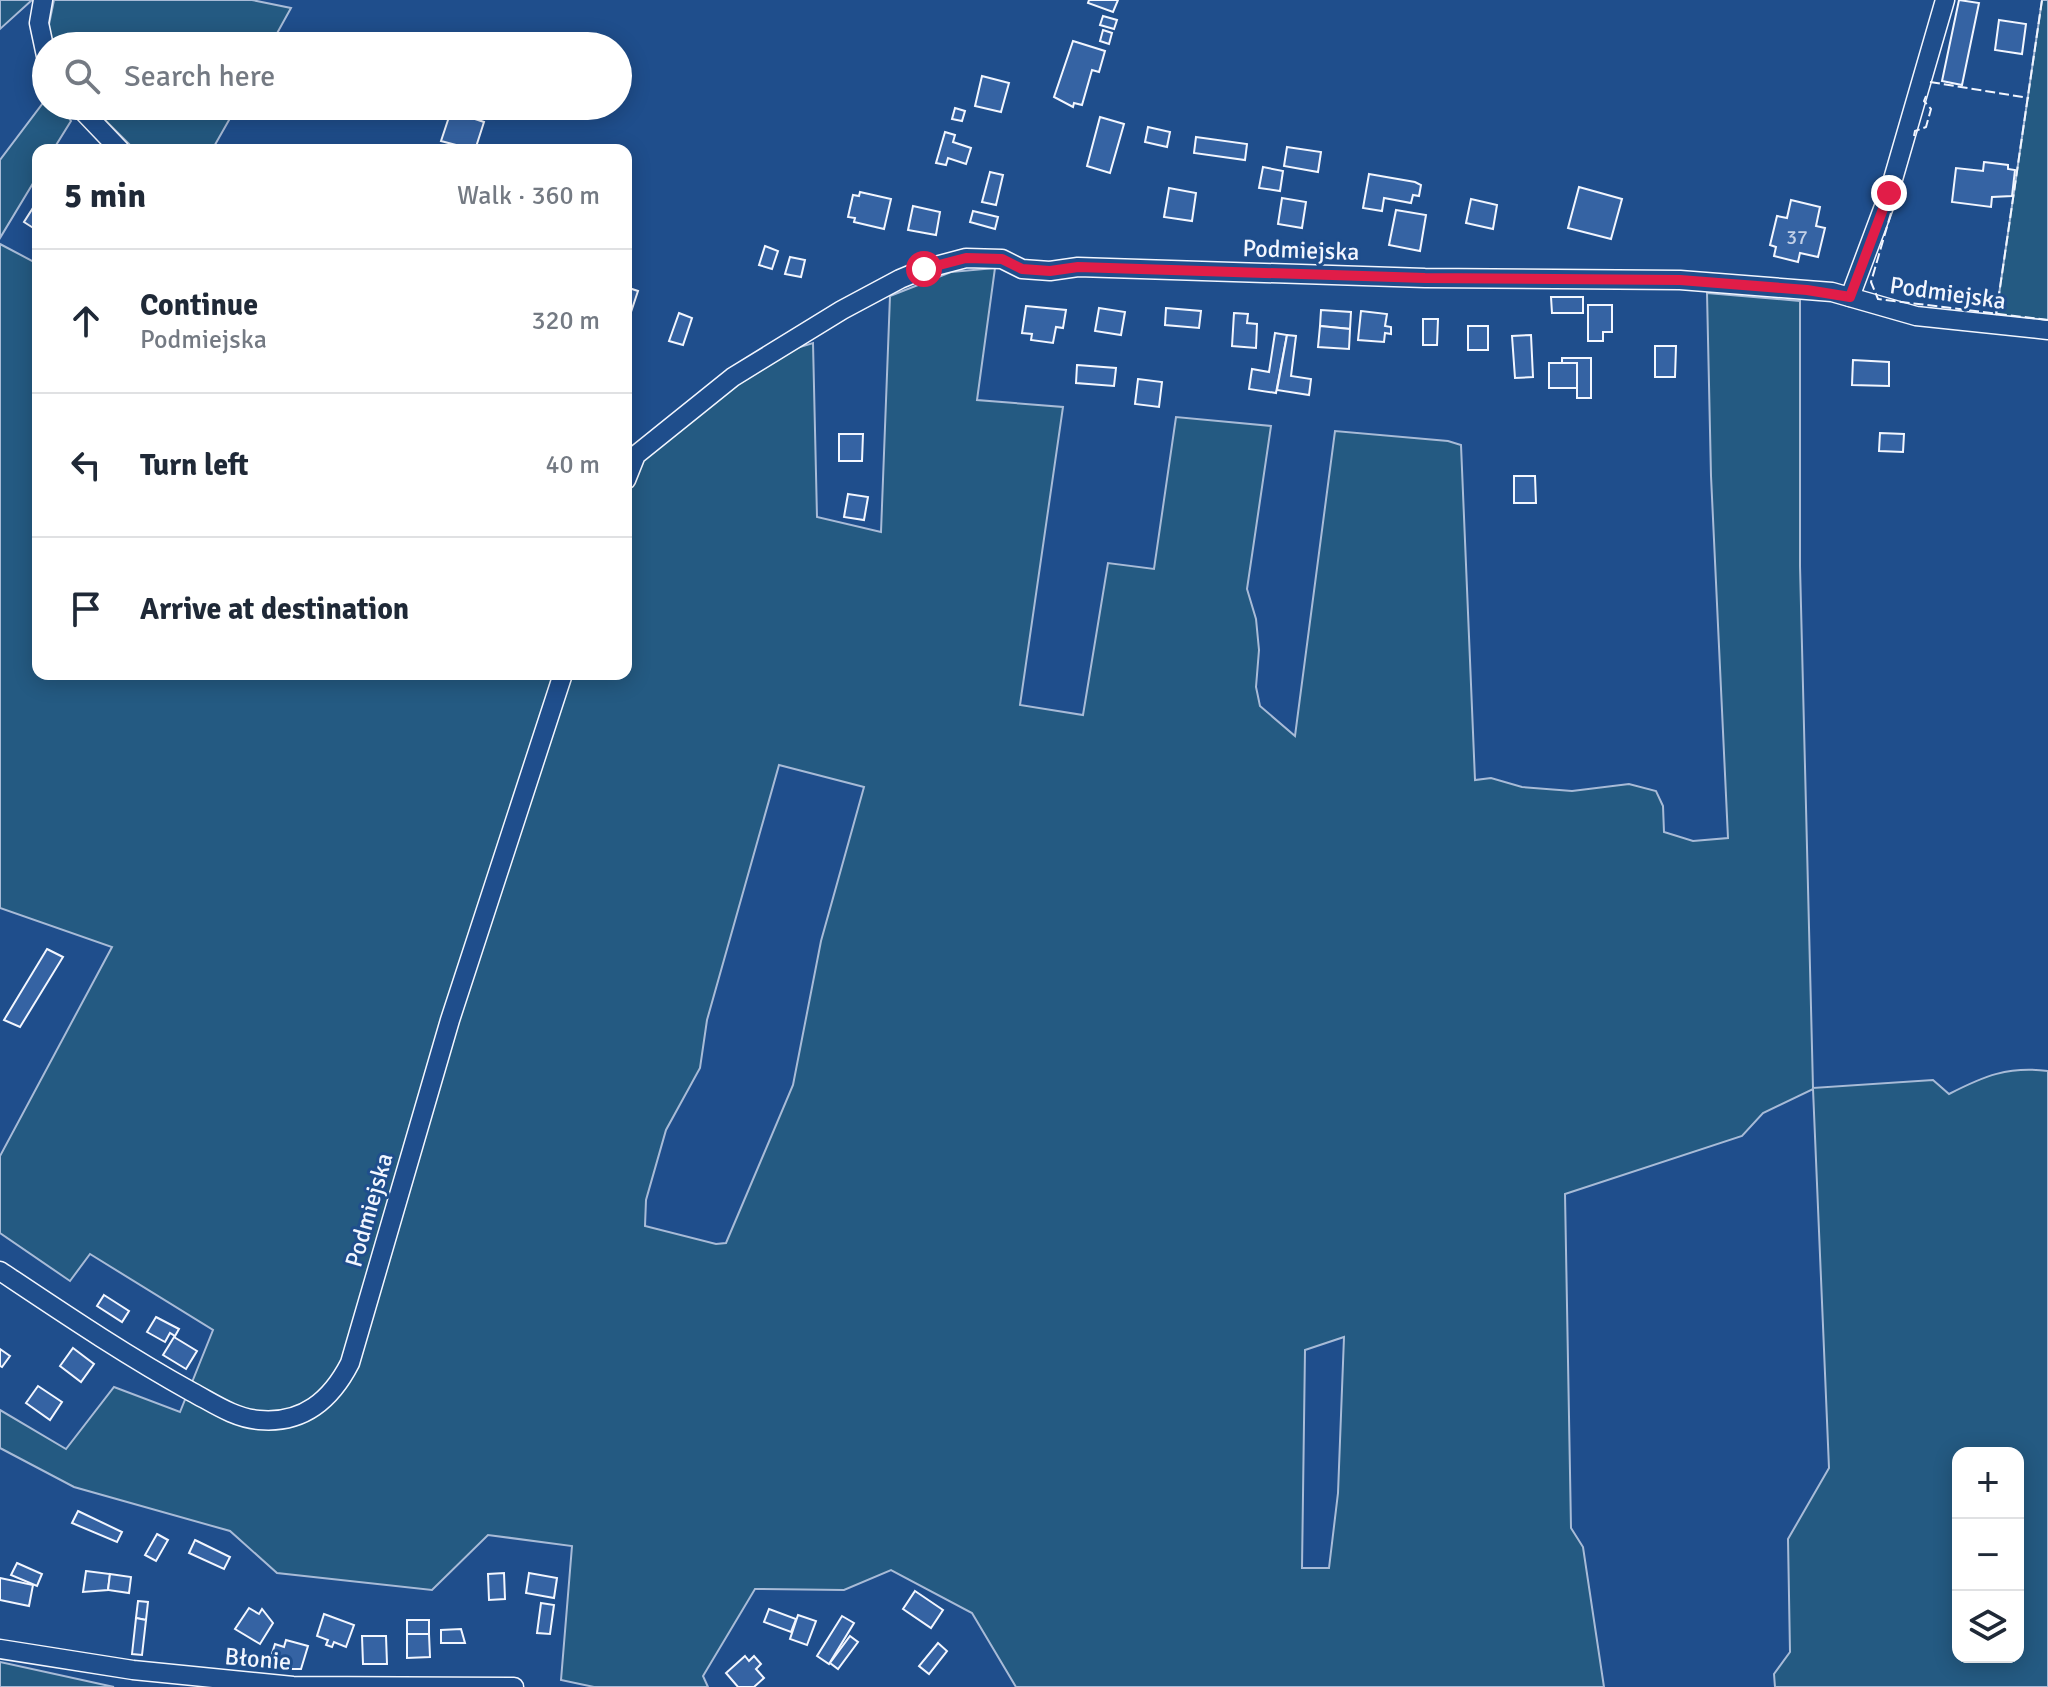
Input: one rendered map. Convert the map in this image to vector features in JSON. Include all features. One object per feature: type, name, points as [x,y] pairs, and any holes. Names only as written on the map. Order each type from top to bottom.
[{"type":"street","points":[[41,32],[39,23],[43,0]]},
{"type":"street","points":[[1850,297],[1889,193],[1945,0]]},
{"type":"street","points":[[91,120],[114,144]]},
{"type":"street","name":"Podmiejska","points":[[632,451],[785,343],[900,279],[966,258],[1002,259],[1022,269],[1050,271],[1078,267],[1425,278],[1680,280],[1807,290],[1850,297],[1916,316],[2048,330]]},
{"type":"street","name":"Podmiejska","points":[[0,1271],[138,1362],[245,1419],[267,1421],[304,1414],[329,1396],[350,1363],[450,1020],[561,680]]},
{"type":"street","name":"Błonie","points":[[0,1649],[133,1679],[293,1686],[475,1684],[514,1687]]},
{"type":"shaded area","points":[[0,0],[32,0],[0,29]]},
{"type":"shaded area","points":[[54,0],[252,0],[291,8],[278,32],[49,32]]},
{"type":"shaded area","points":[[2042,0],[2048,0],[2048,320],[1996,315]]},
{"type":"shaded area","points":[[32,118],[32,120],[71,121],[57,144],[32,144],[32,185],[0,238],[0,160]]},
{"type":"shaded area","points":[[105,120],[229,120],[215,144],[129,144]]},
{"type":"shaded area","points":[[0,244],[32,261],[32,680],[632,680],[632,465],[777,354],[813,343],[817,517],[881,532],[890,296],[951,272],[995,268],[977,400],[1063,407],[1020,705],[1083,715],[1108,563],[1154,569],[1176,417],[1271,426],[1247,589],[1256,619],[1259,650],[1256,687],[1260,706],[1295,736],[1335,431],[1448,441],[1461,445],[1475,780],[1491,778],[1522,787],[1572,791],[1629,784],[1656,791],[1663,806],[1664,832],[1693,841],[1728,838],[1711,476],[1707,293],[1800,301],[1800,566],[1813,1088],[1933,1080],[1949,1094],[2008,1071],[2048,1071],[2048,1687],[1775,1687],[1774,1674],[1790,1652],[1788,1539],[1829,1468],[1813,1089],[1763,1113],[1742,1136],[1565,1194],[1571,1528],[1583,1547],[1604,1687],[1016,1687],[972,1613],[891,1570],[844,1590],[755,1589],[703,1676],[708,1687],[594,1687],[561,1680],[572,1546],[488,1535],[432,1590],[277,1573],[230,1531],[74,1487],[0,1448],[0,1410],[66,1449],[114,1387],[180,1412],[213,1330],[90,1254],[70,1281],[0,1233],[0,1156],[112,947],[0,908]],"holes":[[[779,765],[864,787],[821,941],[793,1085],[726,1243],[716,1244],[645,1226],[646,1200],[666,1130],[700,1068],[707,1020]],[[1344,1337],[1338,1493],[1329,1568],[1302,1568],[1305,1350]]]},
{"type":"shaded area","points":[[0,1662],[114,1687],[0,1687]]},
{"type":"building","points":[[1089,0],[1118,0],[1113,12],[1088,3]]},
{"type":"building","points":[[1959,0],[1979,3],[1962,85],[1942,81]]},
{"type":"building","points":[[1103,16],[1117,20],[1114,29],[1100,25]]},
{"type":"building","points":[[1999,20],[2026,24],[2022,54],[1995,50]]},
{"type":"building","points":[[1103,30],[1112,33],[1109,44],[1100,41]]},
{"type":"building","points":[[1073,41],[1105,51],[1099,72],[1092,70],[1082,105],[1074,103],[1073,107],[1054,97]]},
{"type":"building","points":[[982,76],[1009,83],[1001,112],[975,106]]},
{"type":"building","points":[[955,108],[965,111],[962,121],[952,119]]},
{"type":"building","points":[[1100,117],[1124,124],[1110,173],[1087,166]]},
{"type":"building","points":[[448,120],[484,122],[477,144],[441,141]]},
{"type":"building","points":[[1148,127],[1170,132],[1167,147],[1145,142]]},
{"type":"building","points":[[945,132],[955,135],[953,142],[971,148],[966,164],[948,158],[946,165],[936,163]]},
{"type":"building","points":[[1196,137],[1247,144],[1245,160],[1194,153]]},
{"type":"building","points":[[1287,147],[1321,152],[1318,172],[1284,166]]},
{"type":"building","points":[[1984,162],[2008,165],[2008,169],[2015,170],[2012,196],[1992,197],[1991,207],[1952,202],[1956,168],[1983,171]]},
{"type":"building","points":[[1263,167],[1283,171],[1280,191],[1259,188]]},
{"type":"building","points":[[990,172],[1003,175],[996,205],[982,202]]},
{"type":"building","points":[[1369,174],[1415,182],[1421,185],[1419,196],[1413,195],[1411,203],[1384,198],[1382,211],[1363,208]]},
{"type":"building","points":[[1579,187],[1622,199],[1611,239],[1568,228]]},
{"type":"building","points":[[1169,188],[1196,193],[1192,221],[1164,217]]},
{"type":"building","points":[[860,192],[891,199],[884,229],[854,222],[855,218],[848,217],[853,195],[859,196]]},
{"type":"building","points":[[1282,198],[1306,202],[1302,228],[1278,224]]},
{"type":"building","points":[[1471,199],[1497,205],[1493,229],[1466,223]]},
{"type":"building","points":[[1791,200],[1820,207],[1816,226],[1825,228],[1818,257],[1800,253],[1798,262],[1774,256],[1776,247],[1770,245],[1777,216],[1787,218]]},
{"type":"building","points":[[913,206],[940,212],[936,235],[908,230]]},
{"type":"building","points":[[32,209],[32,227],[24,222]]},
{"type":"building","points":[[1396,210],[1426,215],[1420,251],[1389,245]]},
{"type":"building","points":[[973,211],[998,217],[995,229],[970,222]]},
{"type":"building","points":[[765,246],[778,251],[772,269],[759,265]]},
{"type":"building","points":[[790,257],[805,260],[801,277],[785,274]]},
{"type":"building","points":[[632,289],[638,291],[632,309]]},
{"type":"building","points":[[1551,297],[1583,297],[1583,313],[1552,313]]},
{"type":"building","points":[[1588,305],[1612,305],[1612,332],[1603,332],[1603,341],[1588,341]]},
{"type":"building","points":[[1026,306],[1066,310],[1063,328],[1056,327],[1053,343],[1031,340],[1032,334],[1022,333]]},
{"type":"building","points":[[1099,308],[1125,312],[1121,335],[1095,331]]},
{"type":"building","points":[[1166,308],[1201,311],[1199,328],[1165,325]]},
{"type":"building","points":[[1321,310],[1351,312],[1350,329],[1320,326]]},
{"type":"building","points":[[1361,311],[1387,314],[1385,326],[1391,327],[1391,334],[1385,333],[1384,342],[1358,340]]},
{"type":"building","points":[[679,313],[692,318],[683,345],[669,341]]},
{"type":"building","points":[[1234,313],[1248,314],[1247,323],[1257,324],[1256,348],[1232,346]]},
{"type":"building","points":[[1423,319],[1438,319],[1437,345],[1423,345]]},
{"type":"building","points":[[1320,326],[1350,329],[1349,349],[1318,347]]},
{"type":"building","points":[[1468,326],[1488,326],[1488,350],[1468,350]]},
{"type":"building","points":[[1275,333],[1287,335],[1276,393],[1249,389],[1252,369],[1269,372]]},
{"type":"building","points":[[1287,335],[1296,336],[1291,376],[1311,379],[1309,395],[1277,390]]},
{"type":"building","points":[[1531,335],[1533,377],[1515,378],[1512,336]]},
{"type":"building","points":[[1655,346],[1676,346],[1675,377],[1655,377]]},
{"type":"building","points":[[1562,358],[1591,358],[1591,398],[1577,398],[1577,363],[1562,363]]},
{"type":"building","points":[[1853,360],[1889,362],[1889,386],[1852,385]]},
{"type":"building","points":[[1549,363],[1577,363],[1577,388],[1549,388]]},
{"type":"building","points":[[1077,365],[1116,368],[1114,386],[1076,383]]},
{"type":"building","points":[[1138,379],[1162,382],[1159,407],[1135,404]]},
{"type":"building","points":[[1880,433],[1904,434],[1903,452],[1879,451]]},
{"type":"building","points":[[839,434],[863,434],[862,461],[839,461]]},
{"type":"building","points":[[1514,476],[1535,476],[1536,503],[1514,503]]},
{"type":"building","points":[[848,494],[868,497],[864,520],[844,517]]},
{"type":"building","points":[[47,949],[63,957],[20,1027],[4,1020]]},
{"type":"building","points":[[104,1295],[129,1311],[122,1322],[97,1306]]},
{"type":"building","points":[[156,1317],[179,1329],[175,1336],[170,1333],[165,1342],[147,1332]]},
{"type":"building","points":[[174,1337],[197,1351],[186,1369],[163,1355]]},
{"type":"building","points":[[73,1348],[94,1364],[81,1382],[60,1366]]},
{"type":"building","points":[[0,1349],[10,1356],[2,1367],[0,1366]]},
{"type":"building","points":[[38,1386],[62,1402],[50,1420],[26,1403]]},
{"type":"building","points":[[78,1511],[122,1532],[117,1542],[72,1523]]},
{"type":"building","points":[[157,1534],[168,1540],[156,1561],[145,1555]]},
{"type":"building","points":[[195,1540],[230,1557],[224,1569],[189,1553]]},
{"type":"building","points":[[17,1563],[42,1574],[37,1586],[11,1575]]},
{"type":"building","points":[[86,1571],[110,1574],[108,1590],[83,1592]]},
{"type":"building","points":[[504,1573],[505,1599],[489,1600],[488,1574]]},
{"type":"building","points":[[529,1573],[557,1578],[554,1598],[526,1593]]},
{"type":"building","points":[[110,1574],[131,1577],[129,1593],[108,1590]]},
{"type":"building","points":[[0,1578],[33,1585],[29,1606],[0,1600]]},
{"type":"building","points":[[915,1591],[943,1610],[931,1628],[903,1609]]},
{"type":"building","points":[[138,1601],[148,1602],[146,1620],[136,1618]]},
{"type":"building","points":[[541,1603],[554,1605],[550,1634],[537,1633]]},
{"type":"building","points":[[249,1608],[259,1614],[262,1609],[273,1623],[260,1644],[235,1629]]},
{"type":"building","points":[[769,1609],[796,1619],[791,1632],[764,1622]]},
{"type":"building","points":[[324,1614],[354,1625],[346,1647],[334,1642],[332,1647],[326,1645],[328,1640],[317,1636]]},
{"type":"building","points":[[798,1615],[816,1621],[807,1645],[790,1639]]},
{"type":"building","points":[[842,1616],[854,1623],[829,1664],[817,1656]]},
{"type":"building","points":[[136,1618],[146,1620],[142,1655],[132,1654]]},
{"type":"building","points":[[407,1620],[429,1620],[429,1634],[407,1634]]},
{"type":"building","points":[[461,1629],[465,1643],[441,1643],[441,1630]]},
{"type":"building","points":[[407,1634],[429,1634],[430,1657],[407,1658]]},
{"type":"building","points":[[362,1636],[386,1636],[387,1664],[363,1664]]},
{"type":"building","points":[[850,1636],[858,1642],[838,1669],[830,1663]]},
{"type":"building","points":[[286,1640],[308,1646],[301,1669],[288,1669],[270,1660],[275,1644],[284,1647]]},
{"type":"building","points":[[938,1643],[947,1651],[929,1674],[919,1666]]},
{"type":"building","points":[[745,1656],[749,1661],[754,1656],[761,1664],[756,1669],[764,1678],[754,1687],[738,1687],[726,1673]]},
{"type":"fence","points":[[1996,315],[2042,0]]},
{"type":"fence","points":[[1930,82],[2029,98]]},
{"type":"fence","points":[[1914,136],[1915,131],[1926,127],[1931,109],[1924,101],[1926,96]]},
{"type":"fence","points":[[1891,213],[1871,282],[1878,299],[2048,320]]},
{"type":"route","points":[[924,269],[966,258],[1002,259],[1022,269],[1050,271],[1078,267],[1425,278],[1680,280],[1832,292],[1850,297],[1889,193]]}]
